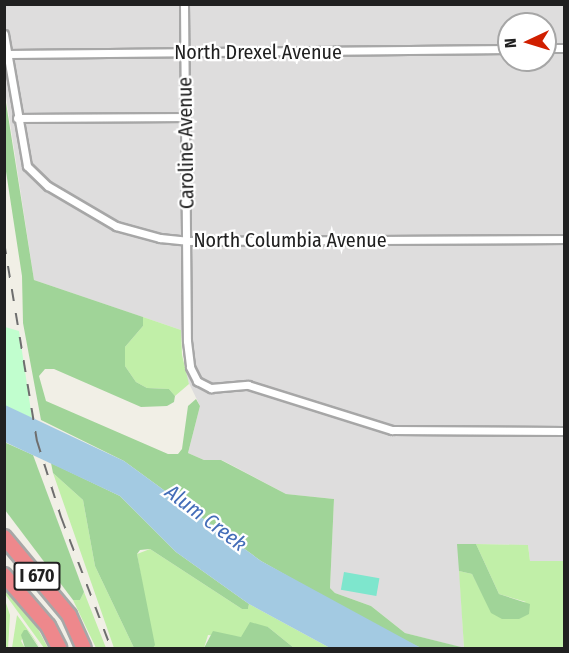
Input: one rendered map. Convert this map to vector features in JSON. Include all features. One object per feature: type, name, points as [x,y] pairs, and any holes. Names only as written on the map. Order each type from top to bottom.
[{"type":"highway","name":"I 670","points":[[4,537],[69,615],[84,648]]},
{"type":"highway","name":"I 670","points":[[4,575],[48,626],[59,648]]},
{"type":"street","name":"Caroline Avenue","points":[[184,4],[188,351],[192,374],[202,385],[214,388],[248,385],[392,430],[564,431]]},
{"type":"street","points":[[4,34],[17,118],[186,117]]},
{"type":"street","name":"North Drexel Avenue","points":[[8,54],[497,49]]},
{"type":"street","name":"North Columbia Avenue","points":[[17,118],[25,158],[33,174],[116,226],[159,238],[187,241],[564,239]]},
{"type":"shaded area","points":[[4,5],[564,5],[564,561],[530,561],[528,545],[458,544],[464,648],[405,633],[371,606],[335,593],[330,588],[334,499],[286,494],[222,460],[204,460],[188,453],[200,406],[186,377],[181,330],[34,280],[5,90]]},
{"type":"green space","points":[[4,90],[34,280],[143,317],[143,326],[125,347],[125,366],[136,382],[147,388],[169,389],[175,396],[174,402],[167,406],[141,407],[54,369],[45,369],[39,376],[46,401],[168,454],[178,454],[182,449],[188,406],[196,399],[200,406],[188,453],[204,460],[221,460],[286,494],[334,499],[330,588],[335,593],[371,606],[405,633],[465,648],[421,648],[383,630],[261,561],[124,461],[41,420],[23,323],[22,276],[5,165]]},
{"type":"green space","points":[[143,317],[181,330],[182,355],[189,384],[175,396],[169,389],[147,388],[136,382],[125,366],[125,347],[143,326]]},
{"type":"green space","points":[[5,327],[19,331],[32,418],[5,406]]},
{"type":"green space","points":[[4,442],[33,455],[84,592],[80,600],[73,600],[5,510]]},
{"type":"green space","points":[[51,463],[120,496],[176,552],[249,604],[248,609],[242,609],[150,549],[140,550],[137,554],[155,645],[153,648],[134,648],[95,566],[83,500],[53,473]]},
{"type":"green space","points":[[53,473],[83,500],[95,566],[134,648],[114,648]]},
{"type":"green space","points":[[457,544],[476,544],[499,594],[530,604],[529,614],[519,619],[502,619],[491,613],[472,574],[459,571]]},
{"type":"green space","points":[[476,544],[528,545],[530,561],[564,561],[564,648],[464,648],[459,571],[472,574],[492,613],[526,602],[499,594]]},
{"type":"green space","points":[[150,549],[242,609],[248,609],[249,604],[330,648],[294,648],[268,627],[241,637],[208,635],[204,648],[153,648],[137,554]]},
{"type":"green space","points":[[344,572],[379,578],[376,596],[341,590]]},
{"type":"green space","points":[[4,579],[29,612],[48,648],[44,648],[5,594]]},
{"type":"green space","points":[[84,592],[106,648],[96,648],[73,600],[80,600]]},
{"type":"green space","points":[[5,600],[10,615],[8,648],[5,648]]},
{"type":"green space","points":[[17,615],[40,648],[27,630],[21,641],[25,648],[12,648]]},
{"type":"green space","points":[[250,622],[268,627],[294,648],[204,648],[213,631],[241,637]]},
{"type":"green space","points":[[24,630],[27,630],[39,648],[25,648],[21,635]]},
{"type":"water","points":[[5,405],[124,461],[261,561],[421,648],[330,648],[249,604],[176,552],[120,496],[5,442]]},
{"type":"railway","points":[[4,242],[37,441],[61,517],[111,648]]},
{"type":"water label","name":"Alum Creek","points":[[206,518]]}]
